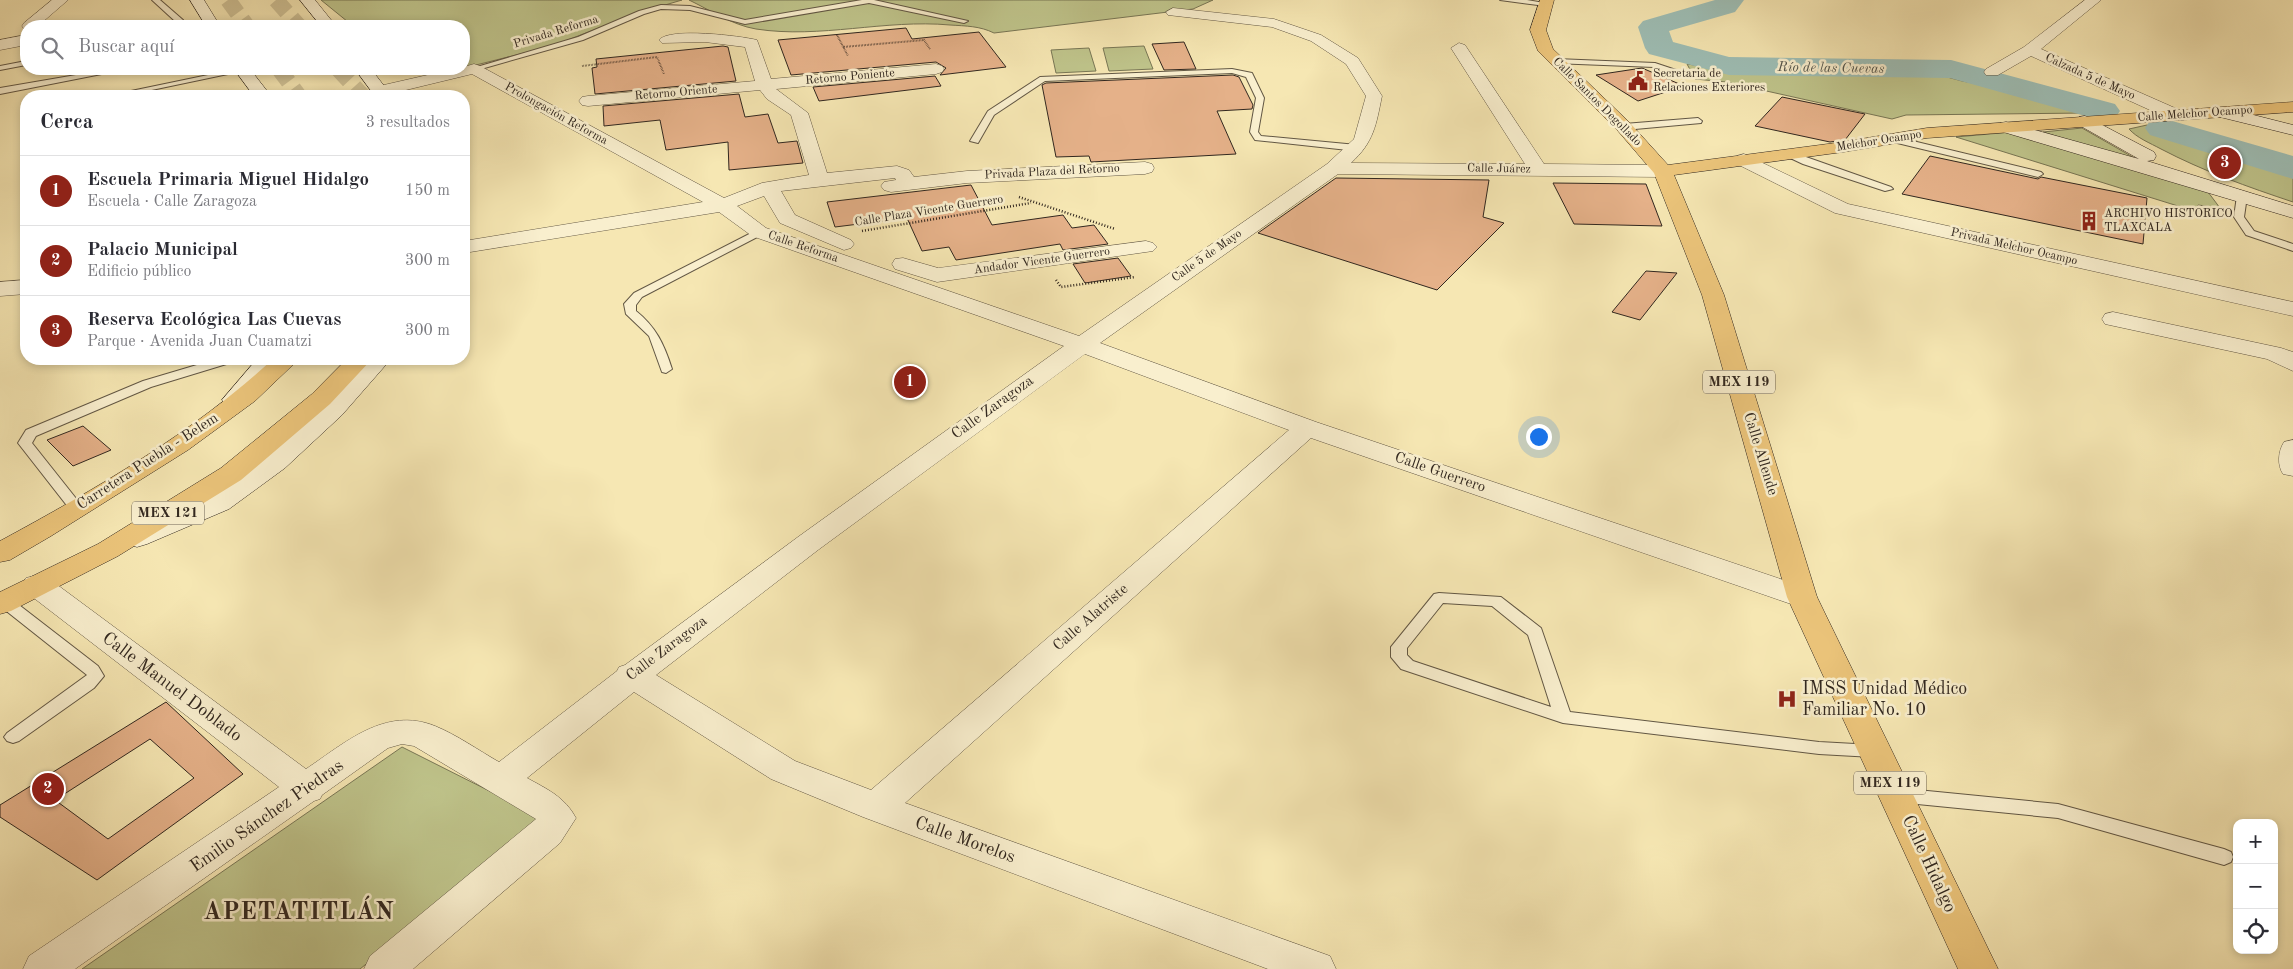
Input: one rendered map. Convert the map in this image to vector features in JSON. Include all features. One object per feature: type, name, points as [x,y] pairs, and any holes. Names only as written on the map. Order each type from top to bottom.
[{"type":"main road","name":"Calle Santos Degollado","points":[[1546,2],[1538,30],[1546,51],[1624,127],[1663,171]]},
{"type":"main road","name":"Calle Melchor Ocampo","points":[[2090,120],[2226,113],[2293,107]]},
{"type":"main road","name":"Melchor Ocampo","points":[[1663,171],[1927,133],[2090,120]]},
{"type":"main road","name":"Calle Allende","points":[[1663,171],[1713,295],[1802,597]]},
{"type":"main road","name":"Carretera Puebla - Belem","points":[[0,553],[144,468],[221,416],[280,365]]},
{"type":"main road","name":"MEX 121","points":[[3,603],[108,550],[231,474],[321,399],[354,365]]},
{"type":"main road","name":"Calle Hidalgo","points":[[1802,597],[1873,751],[1896,795],[1978,969]]},
{"type":"street","points":[[37,20],[60,0]]},
{"type":"street","points":[[197,0],[209,20]]},
{"type":"street","points":[[307,0],[324,20]]},
{"type":"street","points":[[1992,72],[2030,50],[2094,0]]},
{"type":"street","points":[[1173,12],[1274,23],[1316,38],[1352,61],[1374,96],[1363,139],[1357,148]]},
{"type":"street","points":[[667,40],[705,37],[752,43],[764,85],[799,113],[820,179]]},
{"type":"street","points":[[1459,48],[1538,170]]},
{"type":"street","name":"Calzada 5 de Mayo","points":[[2030,50],[2178,116]]},
{"type":"street","points":[[470,70],[474,69]]},
{"type":"street","name":"Prolongación Reforma","points":[[474,69],[722,205]]},
{"type":"street","name":"Retorno Poniente","points":[[764,85],[936,69]]},
{"type":"street","points":[[247,75],[258,90]]},
{"type":"street","points":[[366,75],[375,90]]},
{"type":"street","points":[[396,90],[452,75]]},
{"type":"street","name":"Retorno Oriente","points":[[588,101],[764,85]]},
{"type":"street","points":[[2226,113],[2293,130]]},
{"type":"street","points":[[2090,120],[2185,178]]},
{"type":"street","points":[[2006,127],[2185,178],[2293,212]]},
{"type":"street","name":"Calle 5 de Mayo","points":[[1080,344],[1334,168],[1357,148]]},
{"type":"street","name":"Privada Melchor Ocampo","points":[[1744,160],[1842,209],[2293,309]]},
{"type":"street","name":"Privada Plaza del Retorno","points":[[774,194],[909,184],[959,178],[1145,168]]},
{"type":"street","name":"Calle Juárez","points":[[1334,168],[1663,171]]},
{"type":"street","points":[[470,245],[722,205],[774,194],[820,179],[897,172],[902,174],[909,184]]},
{"type":"street","name":"Calle Reforma","points":[[774,194],[787,219],[853,248],[937,275]]},
{"type":"street","name":"Calle Reforma","points":[[722,205],[759,232],[1080,344]]},
{"type":"street","name":"Andador Vicente Guerrero","points":[[937,275],[1146,247]]},
{"type":"street","points":[[2113,319],[2273,353],[2287,358],[2293,364]]},
{"type":"street","name":"Calle Guerrero","points":[[1080,344],[1307,428],[1802,597]]},
{"type":"street","name":"Calle Zaragoza","points":[[500,780],[631,675],[1080,344]]},
{"type":"street","points":[[221,416],[265,365]]},
{"type":"street","points":[[108,550],[219,503],[275,462],[332,410],[373,365]]},
{"type":"street","name":"Calle Alatriste","points":[[876,807],[1307,428]]},
{"type":"street","points":[[2293,448],[2293,468]]},
{"type":"street","name":"Calle Manuel Doblado","points":[[37,585],[307,789]]},
{"type":"street","name":"Calle Morelos","points":[[631,675],[783,770],[876,807],[1316,969]]},
{"type":"street","name":"Emilio Sánchez Piedras","points":[[44,969],[307,789],[376,739],[402,731],[423,735],[500,780]]},
{"type":"street","points":[[384,969],[547,833],[558,818],[545,805],[500,780]]},
{"type":"lane","points":[[156,0],[178,20]]},
{"type":"lane","points":[[1506,0],[1546,2]]},
{"type":"lane","name":"Privada Reforma","points":[[474,69],[594,34],[653,8],[671,6],[687,8],[732,21],[745,22],[870,1],[964,21]]},
{"type":"lane","points":[[1556,61],[1655,65],[1690,76]]},
{"type":"lane","points":[[0,68],[20,64]]},
{"type":"lane","points":[[975,141],[992,113],[1043,79],[1232,71],[1249,75],[1260,98],[1254,132],[1258,138],[1357,148]]},
{"type":"lane","points":[[0,91],[89,75]]},
{"type":"lane","points":[[141,90],[218,75]]},
{"type":"lane","points":[[1624,127],[1698,122]]},
{"type":"lane","points":[[1892,139],[2038,174]]},
{"type":"lane","points":[[1789,154],[1806,162],[1888,189]]},
{"type":"lane","points":[[2242,196],[2239,217],[2250,233],[2293,248]]},
{"type":"lane","points":[[666,368],[656,338],[650,327],[630,312],[630,304],[638,296],[759,232]]},
{"type":"lane","points":[[76,509],[26,443],[31,433],[147,384],[209,365]]},
{"type":"lane","points":[[1562,717],[1535,632],[1496,601],[1439,598],[1399,647],[1399,657],[1407,665],[1562,717],[1819,748],[1873,751]]},
{"type":"lane","points":[[3,603],[92,670],[96,676],[88,684],[13,737]]},
{"type":"lane","points":[[1896,795],[2058,811],[2224,857]]},
{"type":"path","points":[[843,47],[924,40]]},
{"type":"path","points":[[582,66],[658,57]]},
{"type":"path","points":[[1015,196],[1127,232],[1146,247]]},
{"type":"path","name":"Calle Plaza Vicente Guerrero","points":[[827,236],[1034,202]]},
{"type":"path","points":[[1043,261],[1061,287],[1138,276]]},
{"type":"green space","points":[[321,0],[682,0],[638,13],[552,46],[470,66],[470,20],[346,20]]},
{"type":"green space","points":[[689,0],[1213,0],[1193,9],[994,33],[973,27],[926,24],[901,24],[804,32],[756,29],[730,21]]},
{"type":"green space","points":[[1144,46],[1153,69],[1109,71],[1103,48]]},
{"type":"green space","points":[[1089,48],[1096,71],[1056,73],[1051,50]]},
{"type":"green space","points":[[1687,64],[1729,70],[1921,70],[1962,81],[2005,89],[2086,113],[1906,115],[1892,119],[1726,82],[1695,79]]},
{"type":"green space","points":[[2147,125],[2293,174],[2293,202],[2177,157],[2144,140],[2129,129]]},
{"type":"green space","points":[[2082,128],[2145,164],[2043,132]]},
{"type":"green space","points":[[2012,132],[2208,192],[2220,208],[2198,205],[2194,211],[1956,137]]},
{"type":"green space","points":[[402,747],[545,819],[360,969],[82,969]]},
{"type":"building","points":[[906,28],[912,39],[979,32],[1006,67],[940,75],[946,68],[936,62],[791,75],[778,40]]},
{"type":"building","points":[[1184,42],[1196,69],[1164,70],[1152,44]]},
{"type":"building","points":[[728,47],[736,81],[595,94],[592,68],[597,67],[596,59]]},
{"type":"building","name":"Secretaria de Relaciones Exteriores","points":[[1642,68],[1684,86],[1638,101],[1596,75]]},
{"type":"building","points":[[1233,75],[1239,77],[1253,105],[1252,109],[1217,111],[1236,154],[1091,162],[1089,156],[1056,157],[1042,85],[1046,83]]},
{"type":"building","points":[[935,76],[941,86],[819,101],[813,87]]},
{"type":"building","points":[[739,94],[745,117],[768,114],[778,143],[797,141],[803,163],[729,170],[728,142],[666,150],[660,120],[604,126],[603,106]]},
{"type":"building","points":[[1782,97],[1865,114],[1845,140],[1830,142],[1755,126]]},
{"type":"building","name":"ARCHIVO HISTORICO TLAXCALA","points":[[1930,156],[2038,179],[2041,177],[2147,198],[2143,244],[1902,194]]},
{"type":"building","points":[[1336,178],[1489,180],[1483,217],[1504,223],[1437,290],[1258,233]]},
{"type":"building","points":[[1553,183],[1646,184],[1662,226],[1574,224]]},
{"type":"building","points":[[971,185],[992,225],[1063,215],[1072,228],[1094,225],[1108,244],[1063,250],[1060,244],[956,260],[949,247],[922,251],[907,218],[835,227],[827,202]]},
{"type":"building","points":[[1118,258],[1131,276],[1085,283],[1073,264]]},
{"type":"building","points":[[1646,271],[1677,273],[1640,320],[1612,312]]},
{"type":"building","points":[[83,426],[111,450],[73,466],[47,440]]},
{"type":"building","points":[[166,702],[243,774],[97,880],[0,817],[0,805]],"holes":[[[150,739],[194,778],[108,839],[55,800]]]},
{"type":"waterway","name":"Río de las Cuevas","points":[[1730,0],[1725,6],[1653,27],[1660,48],[1729,66],[1951,69],[2103,111]]},
{"type":"waterway","name":"Río de las Cuevas","points":[[2162,128],[2293,168]]},
{"type":"tunnel","points":[[228,0],[243,20]]},
{"type":"tunnel","points":[[276,0],[294,20]]},
{"type":"tunnel","points":[[283,75],[295,90]]},
{"type":"tunnel","points":[[344,75],[357,90]]},
{"type":"place","name":"Secretaria de Relaciones Exteriores","points":[[1638,81]]},
{"type":"place","name":"Reserva Ecológica Las Cuevas","points":[[2225,163]]},
{"type":"place","name":"ARCHIVO HISTORICO TLAXCALA","points":[[2089,221]]},
{"type":"place","name":"Escuela Primaria Miguel Hidalgo","points":[[910,382]]},
{"type":"place","name":"IMSS Unidad Médico Familiar No. 10","points":[[1787,699]]},
{"type":"place","name":"Palacio Municipal","points":[[48,789]]},
{"type":"district","name":"APETATITLÁN","points":[[299,913]]}]
